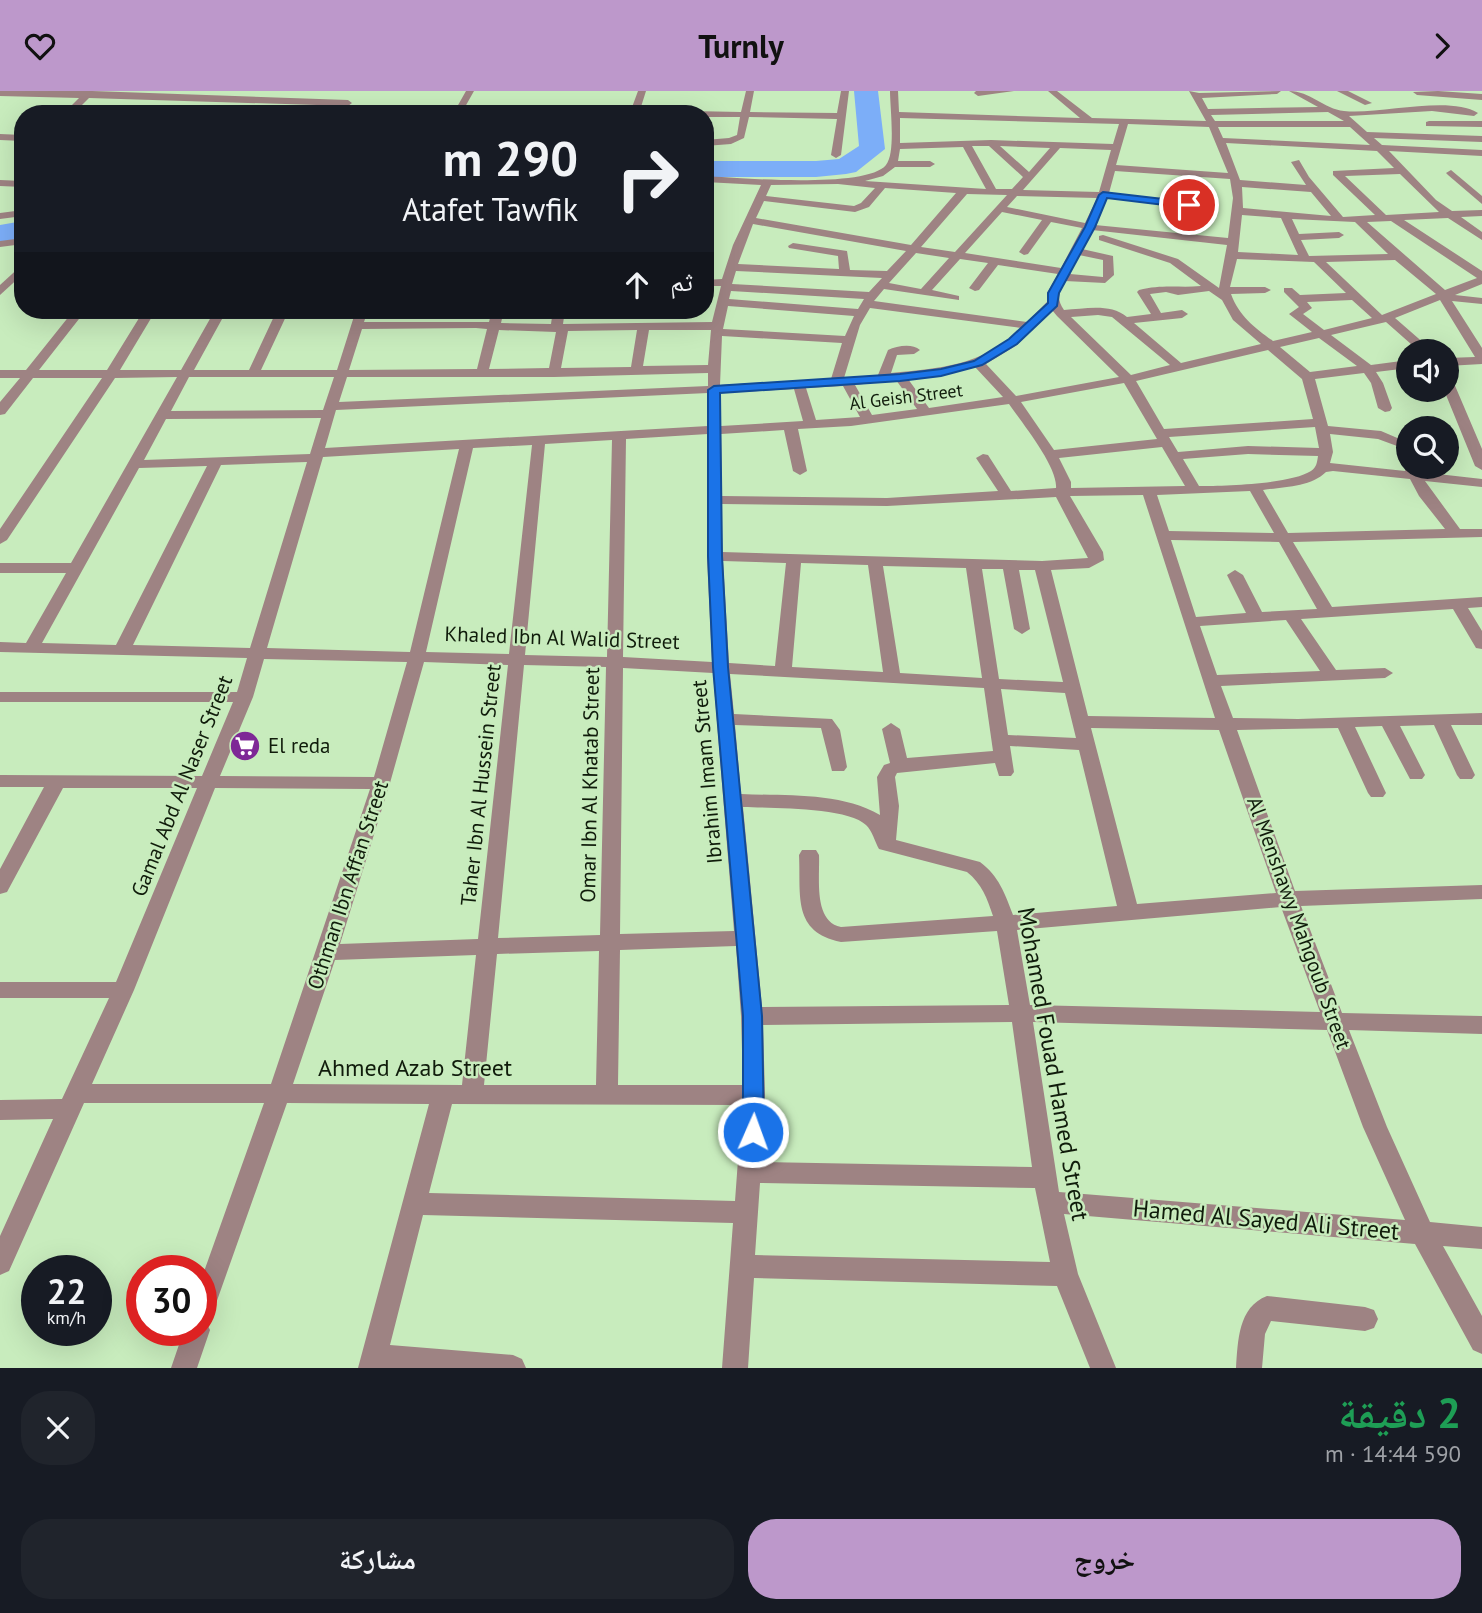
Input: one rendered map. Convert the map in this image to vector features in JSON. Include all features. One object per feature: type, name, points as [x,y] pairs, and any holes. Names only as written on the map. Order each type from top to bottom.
[{"type":"street","points":[[220,103],[231,91]]},
{"type":"street","points":[[714,142],[731,141],[741,135],[750,91]]},
{"type":"street","points":[[836,155],[845,91]]},
{"type":"street","points":[[764,190],[878,176],[888,170],[892,164],[894,146],[894,91]]},
{"type":"street","points":[[978,93],[1010,91]]},
{"type":"street","points":[[1052,91],[1089,120]]},
{"type":"street","points":[[1225,295],[1237,211],[1235,179],[1206,112],[1195,94],[1277,91]]},
{"type":"street","points":[[1293,91],[1337,111],[1366,135],[1448,215],[1482,237]]},
{"type":"street","points":[[1341,91],[1368,103]]},
{"type":"street","points":[[1416,91],[1477,105]]},
{"type":"street","points":[[1416,91],[1435,105],[1432,108]]},
{"type":"street","points":[[0,93],[90,93],[220,103],[350,100],[346,105]]},
{"type":"street","points":[[76,105],[90,93]]},
{"type":"street","points":[[1206,112],[1337,111],[1477,105]]},
{"type":"street","points":[[1477,105],[1471,118],[1478,124]]},
{"type":"street","points":[[1412,109],[1454,152]]},
{"type":"street","points":[[714,113],[843,116]]},
{"type":"street","points":[[894,115],[1013,131],[1059,144],[1118,147]]},
{"type":"street","points":[[894,146],[991,143],[1013,131],[1089,120],[1211,124],[1353,124]]},
{"type":"street","points":[[1124,121],[1102,200],[1053,293],[1057,309],[1128,379],[1195,491]]},
{"type":"street","points":[[1318,124],[1331,147]]},
{"type":"street","points":[[1429,124],[1478,124]]},
{"type":"street","points":[[1366,135],[1482,139]]},
{"type":"street","points":[[1217,140],[1482,153]]},
{"type":"street","points":[[966,143],[993,192]]},
{"type":"street","points":[[991,143],[1030,178]]},
{"type":"street","points":[[925,292],[1059,144]]},
{"type":"street","points":[[1296,162],[1340,220]]},
{"type":"street","points":[[892,164],[930,164]]},
{"type":"street","points":[[1112,168],[1314,188]]},
{"type":"street","points":[[1402,171],[1336,173],[1390,219],[1482,278]]},
{"type":"street","points":[[1451,173],[1481,198]]},
{"type":"street","points":[[714,181],[855,209],[865,205],[882,186]]},
{"type":"street","points":[[840,182],[1018,192],[1188,210]]},
{"type":"street","name":"Ibrahim Imam Street","points":[[735,1368],[754,1095],[752,1016],[721,667],[715,556],[714,369],[717,329],[726,284],[764,190]]},
{"type":"street","points":[[868,420],[841,383],[849,340],[867,304],[881,285],[964,191]]},
{"type":"street","points":[[716,500],[887,502],[1064,492],[1195,491],[1298,481],[1316,474],[1322,468],[1326,451],[1308,376],[1241,319],[1225,295],[1210,288],[1174,261],[1049,218],[1002,209]]},
{"type":"street","points":[[1237,211],[1340,220],[1482,213]]},
{"type":"street","points":[[1286,216],[1295,237],[1311,259],[1411,339]]},
{"type":"street","points":[[1024,252],[1049,218]]},
{"type":"street","points":[[750,220],[1064,274],[1107,278],[1110,258],[1077,251]]},
{"type":"street","points":[[1359,220],[1398,257],[1434,284],[1445,297],[1482,359],[1459,361]]},
{"type":"street","points":[[1088,231],[1174,237],[1232,249],[1311,259],[1398,257]]},
{"type":"street","points":[[1138,248],[1140,233]]},
{"type":"street","points":[[1295,237],[1339,235]]},
{"type":"street","points":[[1174,237],[1174,261]]},
{"type":"street","points":[[793,246],[843,253],[845,271]]},
{"type":"street","points":[[1150,253],[1154,272]]},
{"type":"street","points":[[975,288],[995,261]]},
{"type":"street","points":[[726,284],[845,271],[891,275]]},
{"type":"street","points":[[0,292],[14,277]]},
{"type":"street","name":"Al Geish Street","points":[[134,464],[317,456],[926,414],[1128,379],[1384,319],[1445,297],[1482,278]]},
{"type":"street","points":[[714,283],[1030,326]]},
{"type":"street","points":[[726,284],[867,304]]},
{"type":"street","points":[[881,285],[955,298]]},
{"type":"street","points":[[1158,317],[1142,292],[1167,288],[1177,292],[1210,288]]},
{"type":"street","points":[[1225,295],[1265,290]]},
{"type":"street","points":[[1355,296],[1292,295],[1306,309],[1294,313],[1366,367],[1373,376],[1385,408]]},
{"type":"street","points":[[1445,297],[1482,301]]},
{"type":"street","points":[[162,415],[329,410],[841,383],[900,377],[941,372],[978,363],[995,354],[1030,326],[1057,309],[1116,314],[1179,367]]},
{"type":"street","points":[[1125,321],[1182,314]]},
{"type":"street","points":[[0,411],[73,319]]},
{"type":"street","points":[[0,540],[145,319]]},
{"type":"street","points":[[31,648],[216,319]]},
{"type":"street","points":[[253,374],[279,319]]},
{"type":"street","name":"Gamal Abd Al Naser Street","points":[[0,1263],[123,990],[244,697],[359,319]]},
{"type":"street","points":[[376,319],[560,328],[717,329],[849,340]]},
{"type":"street","points":[[482,373],[496,319]]},
{"type":"street","points":[[554,373],[560,319]]},
{"type":"street","points":[[636,371],[644,327]]},
{"type":"street","points":[[1464,331],[1482,333]]},
{"type":"street","points":[[883,379],[892,353],[904,349],[914,350]]},
{"type":"street","points":[[715,556],[1042,566],[1094,562],[1095,552],[1067,506],[1064,482],[1050,455],[1013,400],[978,363]]},
{"type":"street","points":[[1308,376],[1396,365]]},
{"type":"street","points":[[0,374],[554,373],[714,369]]},
{"type":"street","points":[[900,377],[926,414]]},
{"type":"street","points":[[799,385],[811,424]]},
{"type":"street","points":[[1456,402],[1482,466]]},
{"type":"street","points":[[790,425],[800,471]]},
{"type":"street","points":[[1050,455],[1163,437],[1322,426],[1390,437],[1396,441]]},
{"type":"street","name":"Omar Ibn Al Khatab Street","points":[[607,1094],[619,435]]},
{"type":"street","name":"Taher Ibn Al Hussein Street","points":[[472,1094],[539,439]]},
{"type":"street","name":"Othman Ibn Affan Street","points":[[217,1271],[382,783],[418,656],[467,444]]},
{"type":"street","points":[[1175,456],[1248,450],[1326,451]]},
{"type":"street","points":[[983,458],[1007,495]]},
{"type":"street","points":[[122,650],[216,461]]},
{"type":"street","points":[[1322,468],[1396,471]]},
{"type":"street","points":[[1417,479],[1455,533]]},
{"type":"street","points":[[1457,479],[1482,483]]},
{"type":"street","points":[[1254,487],[1327,612]]},
{"type":"street","name":"Al Menshawy Mahgoub Street","points":[[1149,492],[1190,622],[1288,899],[1375,1127],[1423,1234],[1482,1341]]},
{"type":"street","points":[[1162,535],[1284,538],[1482,533]]},
{"type":"street","points":[[783,670],[794,558]]},
{"type":"street","points":[[875,560],[892,677]]},
{"type":"street","points":[[973,563],[1003,756]]},
{"type":"street","points":[[1010,565],[1022,629]]},
{"type":"street","points":[[1042,566],[1129,913]]},
{"type":"street","points":[[0,568],[76,568]]},
{"type":"street","points":[[1235,575],[1256,617]]},
{"type":"street","points":[[1190,622],[1482,602]]},
{"type":"street","points":[[1457,603],[1482,644]]},
{"type":"street","points":[[1290,614],[1332,676]]},
{"type":"street","name":"Khaled Ibn Al Walid Street","points":[[0,647],[615,662],[1073,688]]},
{"type":"street","points":[[1211,681],[1385,673]]},
{"type":"street","points":[[0,697],[244,697]]},
{"type":"street","points":[[725,719],[826,723],[831,730],[838,767]]},
{"type":"street","points":[[1440,719],[1466,775]]},
{"type":"street","points":[[1081,722],[1227,725],[1482,719]]},
{"type":"street","points":[[1388,720],[1416,775]]},
{"type":"street","points":[[1343,722],[1377,793]]},
{"type":"street","points":[[891,729],[900,765]]},
{"type":"street","points":[[886,844],[890,806],[886,777],[890,769],[900,765],[1003,756],[1086,744]]},
{"type":"street","points":[[0,781],[211,780],[382,783]]},
{"type":"street","points":[[0,887],[57,781]]},
{"type":"street","points":[[732,800],[808,804],[862,813],[875,821],[886,844]]},
{"type":"street","name":"Mohamed Fouad Hamed Street","points":[[886,844],[974,865],[990,880],[1005,923],[1022,1013],[1049,1202],[1065,1274],[1103,1368]]},
{"type":"street","points":[[809,855],[812,914],[818,927],[834,935],[1288,899],[1482,892]]},
{"type":"street","points":[[327,952],[744,938]]},
{"type":"street","points":[[0,990],[123,990]]},
{"type":"street","points":[[752,1016],[1022,1013],[1482,1025]]},
{"type":"street","points":[[443,1094],[372,1363],[513,1368]]},
{"type":"street","name":"Ahmed Azab Street","points":[[0,1110],[73,1101],[278,1095],[754,1095]]},
{"type":"street","points":[[750,1172],[1046,1178]]},
{"type":"street","name":"Hamed Al Sayed Ali Street","points":[[1049,1202],[1482,1238]]},
{"type":"street","points":[[414,1204],[747,1212]]},
{"type":"street","points":[[743,1266],[1065,1274]]},
{"type":"street","points":[[1249,1368],[1256,1319],[1260,1311],[1267,1308],[1365,1319]]},
{"type":"street","points":[[184,1368],[192,1346]]},
{"type":"waterway","points":[[714,169],[816,169],[846,166],[872,149],[866,91]]},
{"type":"waterway","points":[[0,234],[14,232]]},
{"type":"place","name":"El reda","points":[[245,746]]},
{"type":"route","points":[[753,1132],[752,1016],[736,855],[715,556],[714,390],[900,377],[941,372],[978,363],[1013,342],[1053,303],[1053,293],[1090,227],[1103,195],[1189,205]]}]
